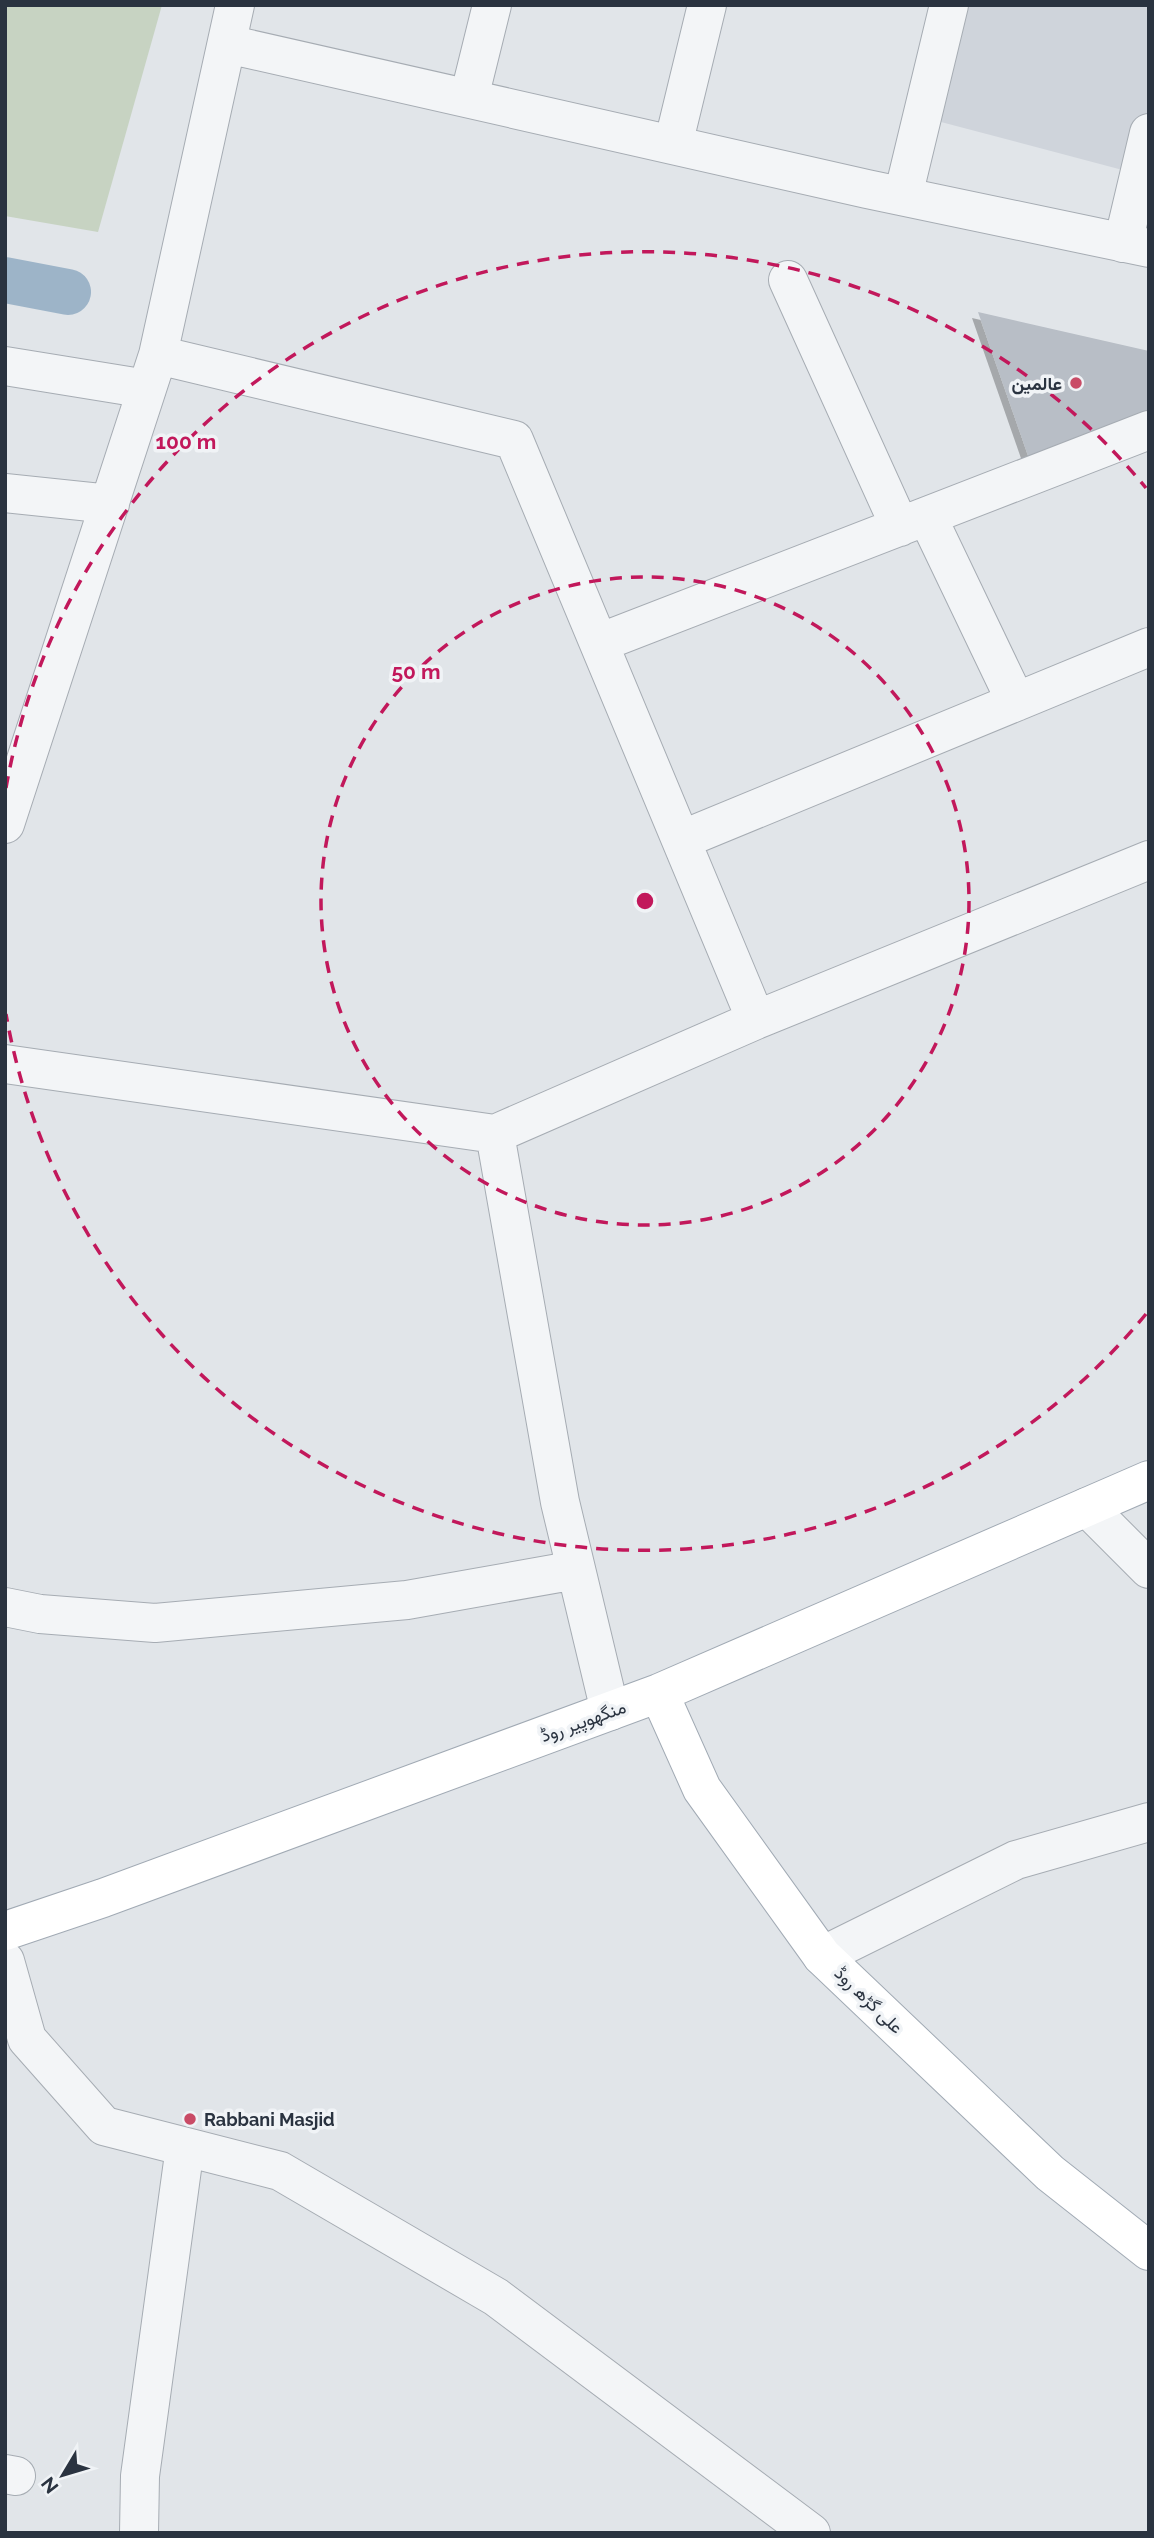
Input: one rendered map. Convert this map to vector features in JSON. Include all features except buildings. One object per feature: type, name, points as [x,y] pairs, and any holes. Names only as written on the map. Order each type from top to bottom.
[{"type":"main road","name":"منگھوپیر روڈ","points":[[5,1931],[103,1898],[659,1693],[1149,1480]]},
{"type":"main road","name":"علی گڑھ روڈ","points":[[659,1693],[702,1789],[822,1956],[1049,2173],[1149,2251]]},
{"type":"street","points":[[5,824],[153,372],[235,5]]},
{"type":"street","points":[[469,99],[492,5]]},
{"type":"street","points":[[673,145],[707,5]]},
{"type":"street","points":[[903,196],[949,5]]},
{"type":"street","points":[[227,44],[1136,246],[1149,134]]},
{"type":"street","points":[[788,280],[913,521],[1016,702]]},
{"type":"street","points":[[5,366],[153,372],[514,440],[756,1020]]},
{"type":"street","points":[[599,643],[1149,430]]},
{"type":"street","points":[[5,493],[110,504]]},
{"type":"street","points":[[681,840],[1149,647]]},
{"type":"street","points":[[5,1064],[495,1134],[756,1020],[1149,860]]},
{"type":"street","points":[[495,1134],[561,1502],[610,1711]]},
{"type":"street","points":[[1087,1507],[1149,1569]]},
{"type":"street","points":[[5,1607],[40,1614],[155,1623],[407,1600],[576,1570]]},
{"type":"street","points":[[822,1956],[1016,1860],[1149,1822]]},
{"type":"street","points":[[5,1961],[27,2039],[104,2126],[280,2171],[496,2297],[811,2533]]},
{"type":"street","points":[[139,2533],[140,2476],[185,2147]]},
{"type":"shaded area","points":[[969,5],[1149,5],[1149,177],[941,122]]},
{"type":"green space","points":[[5,5],[162,5],[98,232],[5,216]]},
{"type":"waterway","points":[[5,280],[68,292]]},
{"type":"place","name":"عالمین","points":[[1076,383]]},
{"type":"place","name":"Rabbani Masjid","points":[[190,2119]]}]
